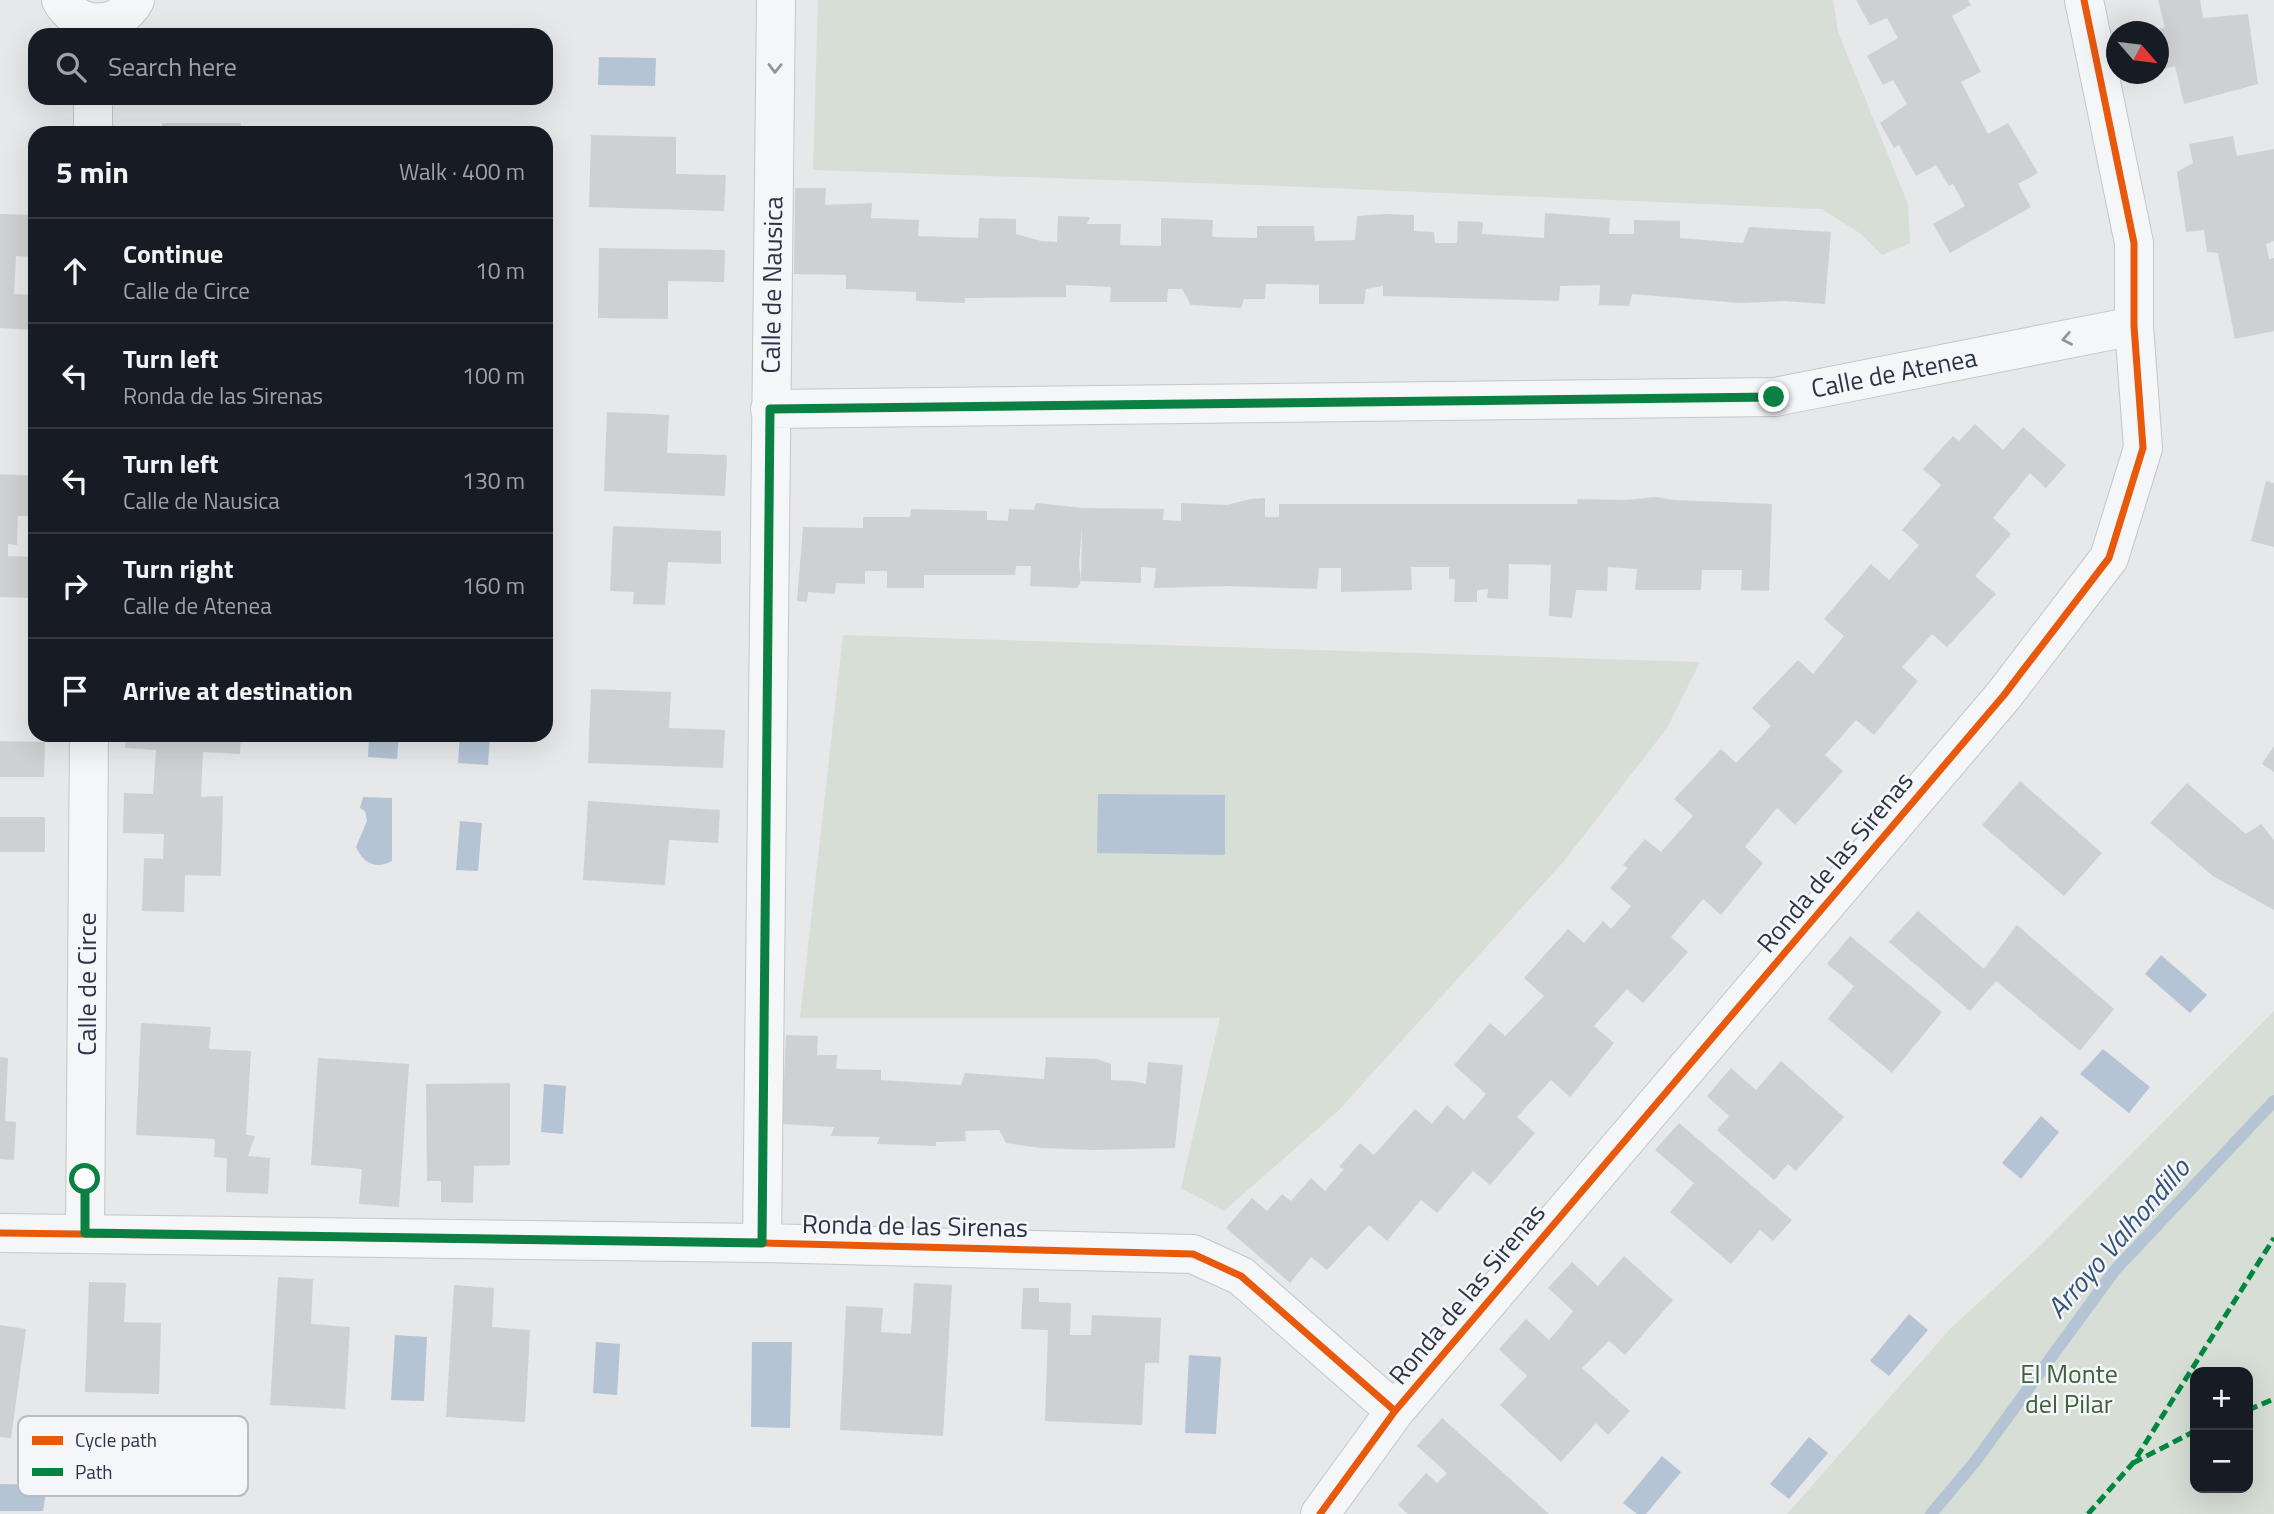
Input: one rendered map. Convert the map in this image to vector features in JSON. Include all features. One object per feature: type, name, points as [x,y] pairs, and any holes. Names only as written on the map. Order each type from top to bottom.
[{"type":"street","points":[[61,0],[71,14],[92,28]]},
{"type":"street","points":[[95,28],[125,13],[135,0]]},
{"type":"street","name":"Calle de Nausica","points":[[762,1243],[776,0]]},
{"type":"street","name":"Ronda de las Sirenas","points":[[0,1233],[762,1243],[1193,1254],[1241,1276],[1395,1411],[2004,695],[2109,558],[2143,448],[2134,326],[2134,243],[2084,0]]},
{"type":"street","points":[[93,105],[93,126]]},
{"type":"street","name":"Calle de Atenea","points":[[770,409],[1774,397],[2134,326]]},
{"type":"street","name":"Calle de Circe","points":[[85,1233],[89,742]]},
{"type":"street","points":[[1320,1514],[1395,1411]]},
{"type":"green space","points":[[818,0],[1833,0],[1838,32],[1908,204],[1910,243],[1882,255],[1861,234],[1822,209],[1256,185],[813,170]]},
{"type":"green space","points":[[843,635],[1700,662],[1667,728],[1564,861],[1339,1110],[1224,1211],[1181,1188],[1220,1018],[800,1018]]},
{"type":"green space","name":"El Monte del Pilar","points":[[2274,1011],[2274,1514],[1787,1514],[1950,1329],[2037,1249]]},
{"type":"water","points":[[599,57],[656,58],[655,86],[598,85]]},
{"type":"water","points":[[369,742],[398,742],[397,759],[368,757]]},
{"type":"water","points":[[460,742],[490,742],[488,765],[458,763]]},
{"type":"water","points":[[1098,794],[1225,795],[1225,855],[1097,853]]},
{"type":"water","points":[[363,797],[392,798],[392,861],[386,864],[375,865],[366,861],[356,847],[367,821],[365,811],[360,808]]},
{"type":"water","points":[[460,821],[482,823],[478,871],[456,870]]},
{"type":"water","points":[[2161,955],[2207,995],[2190,1013],[2145,974]]},
{"type":"water","points":[[2103,1049],[2150,1087],[2129,1113],[2080,1074]]},
{"type":"water","points":[[544,1084],[566,1086],[563,1134],[541,1132]]},
{"type":"water","points":[[2041,1116],[2059,1132],[2021,1179],[2002,1163]]},
{"type":"water","points":[[1909,1314],[1928,1330],[1889,1376],[1870,1361]]},
{"type":"water","points":[[395,1335],[427,1337],[424,1401],[391,1400]]},
{"type":"water","points":[[596,1342],[620,1344],[617,1395],[593,1393]]},
{"type":"water","points":[[752,1342],[792,1342],[790,1428],[751,1427]]},
{"type":"water","points":[[1189,1355],[1221,1357],[1216,1434],[1185,1433]]},
{"type":"water","points":[[1809,1437],[1828,1453],[1789,1499],[1770,1484]]},
{"type":"water","points":[[1662,1456],[1681,1472],[1646,1514],[1637,1514],[1623,1503]]},
{"type":"water","points":[[0,1484],[18,1484],[18,1496],[45,1496],[43,1511],[0,1511]]},
{"type":"building","points":[[1856,0],[1968,0],[1971,5],[1952,16],[1981,72],[1961,82],[1988,134],[2008,123],[2038,173],[2018,184],[2031,207],[1950,253],[1933,224],[1965,206],[1953,184],[1949,186],[1936,165],[1916,176],[1899,145],[1894,148],[1880,123],[1907,104],[1893,80],[1883,85],[1867,56],[1898,38],[1887,18],[1870,25]]},
{"type":"building","points":[[2158,0],[2200,0],[2203,18],[2248,14],[2258,84],[2184,104],[2175,66],[2169,68],[2169,21],[2163,21]]},
{"type":"building","points":[[162,123],[241,123],[241,126],[162,126]]},
{"type":"building","points":[[591,135],[676,137],[676,174],[726,175],[724,211],[589,207]]},
{"type":"building","points":[[2233,136],[2237,156],[2274,149],[2274,241],[2266,244],[2269,259],[2274,258],[2274,331],[2235,339],[2218,253],[2207,252],[2204,230],[2186,232],[2177,172],[2193,163],[2189,144]]},
{"type":"building","points":[[795,188],[826,188],[825,205],[872,203],[871,218],[919,220],[918,236],[978,238],[979,218],[1016,219],[1016,234],[1057,242],[1058,216],[1090,217],[1087,224],[1121,224],[1120,245],[1161,246],[1161,218],[1213,220],[1212,237],[1257,238],[1257,226],[1314,226],[1315,241],[1355,240],[1357,216],[1385,214],[1414,215],[1414,231],[1434,232],[1435,243],[1457,243],[1458,221],[1483,222],[1482,234],[1544,238],[1545,213],[1610,218],[1609,234],[1634,234],[1634,220],[1680,221],[1680,238],[1743,243],[1749,227],[1831,232],[1825,304],[1785,301],[1739,303],[1632,294],[1629,306],[1599,305],[1600,285],[1560,286],[1559,301],[1383,296],[1383,286],[1366,289],[1364,304],[1319,304],[1319,285],[1266,284],[1265,299],[1244,299],[1241,308],[1191,305],[1182,289],[1168,289],[1167,302],[1110,302],[1111,287],[1066,285],[1066,297],[965,298],[965,303],[916,301],[916,292],[846,289],[846,275],[794,274]]},
{"type":"building","points":[[0,214],[28,215],[28,257],[16,256],[14,294],[28,295],[28,330],[0,328]]},
{"type":"building","points":[[599,248],[725,250],[724,282],[668,281],[668,319],[598,318]]},
{"type":"building","points":[[607,412],[669,415],[667,453],[727,455],[725,496],[604,491]]},
{"type":"building","points":[[1975,424],[2003,450],[2023,427],[2066,465],[2046,488],[2030,473],[1993,518],[2011,534],[1975,576],[1996,594],[1947,647],[1932,634],[1902,667],[1918,681],[1874,735],[1856,720],[1825,755],[1843,771],[1795,825],[1777,808],[1745,847],[1763,863],[1721,915],[1703,899],[1671,937],[1688,952],[1643,1003],[1627,989],[1594,1026],[1614,1043],[1570,1097],[1551,1080],[1517,1117],[1535,1133],[1490,1185],[1473,1171],[1437,1213],[1421,1200],[1387,1241],[1369,1225],[1327,1270],[1311,1257],[1290,1283],[1226,1228],[1252,1198],[1267,1211],[1282,1194],[1291,1201],[1311,1178],[1325,1191],[1344,1169],[1339,1167],[1360,1143],[1374,1155],[1415,1109],[1432,1124],[1447,1105],[1464,1120],[1486,1094],[1454,1065],[1490,1023],[1505,1036],[1544,996],[1524,978],[1568,929],[1584,943],[1603,921],[1611,929],[1631,906],[1610,888],[1628,868],[1623,865],[1645,839],[1661,852],[1693,816],[1674,799],[1721,749],[1736,763],[1771,726],[1752,708],[1798,660],[1813,674],[1844,636],[1824,619],[1871,564],[1889,580],[1919,545],[1902,530],[1941,485],[1923,469],[1953,436],[1959,441]]},
{"type":"building","points":[[0,474],[28,476],[28,516],[18,516],[17,545],[8,544],[8,556],[28,557],[28,598],[0,597]]},
{"type":"building","points":[[2266,481],[2274,483],[2274,547],[2251,541]]},
{"type":"building","points":[[1655,497],[1772,504],[1769,591],[1741,590],[1742,570],[1702,570],[1701,590],[1635,590],[1637,569],[1608,567],[1607,591],[1576,590],[1572,618],[1549,616],[1551,565],[1509,564],[1508,599],[1487,598],[1488,589],[1477,590],[1477,602],[1454,602],[1455,579],[1449,579],[1449,567],[1411,567],[1412,590],[1341,592],[1341,568],[1319,568],[1317,589],[1227,586],[1154,588],[1156,568],[1141,567],[1141,583],[1081,581],[1077,588],[1030,586],[1031,566],[1016,566],[1015,575],[924,575],[924,588],[887,588],[887,571],[865,571],[865,584],[836,583],[835,594],[808,592],[807,602],[797,601],[803,527],[863,528],[863,517],[910,517],[911,509],[987,511],[987,520],[1008,521],[1009,509],[1034,510],[1036,503],[1083,508],[1164,509],[1163,520],[1181,521],[1181,503],[1227,505],[1265,498],[1265,517],[1279,517],[1279,504],[1578,504],[1577,499],[1626,500]],"holes":[[[1082,526],[1081,581],[1079,564]]]},
{"type":"building","points":[[613,526],[721,531],[721,564],[668,562],[665,605],[633,604],[634,592],[610,591]]},
{"type":"building","points":[[591,689],[671,692],[669,728],[725,730],[723,768],[588,763]]},
{"type":"building","points":[[0,741],[45,742],[44,777],[0,777]]},
{"type":"building","points":[[125,742],[241,742],[240,754],[203,752],[201,797],[223,796],[221,876],[185,875],[184,912],[142,911],[144,858],[163,859],[164,834],[123,833],[124,793],[153,794],[156,750],[125,748]]},
{"type":"building","points":[[2274,746],[2274,772],[2262,764]]},
{"type":"building","points":[[2020,781],[2102,853],[2064,896],[1982,825]]},
{"type":"building","points":[[2187,783],[2246,834],[2261,824],[2274,840],[2274,910],[2213,876],[2150,823]]},
{"type":"building","points":[[588,801],[720,810],[718,843],[669,840],[665,885],[583,880]]},
{"type":"building","points":[[0,817],[45,817],[45,852],[0,852]]},
{"type":"building","points":[[1918,911],[1984,969],[2017,925],[2114,1009],[2080,1051],[1996,981],[1970,1011],[1889,942]]},
{"type":"building","points":[[1850,936],[1942,1012],[1892,1073],[1828,1019],[1854,986],[1827,964]]},
{"type":"building","points":[[141,1023],[211,1027],[209,1049],[251,1051],[246,1135],[255,1136],[248,1156],[270,1158],[268,1194],[226,1192],[227,1158],[214,1157],[215,1139],[136,1135]]},
{"type":"building","points":[[786,1035],[818,1036],[817,1055],[837,1055],[836,1069],[881,1070],[881,1080],[961,1085],[965,1073],[1044,1079],[1046,1057],[1097,1059],[1111,1064],[1111,1080],[1146,1084],[1148,1062],[1183,1065],[1175,1148],[1041,1148],[1006,1143],[999,1130],[965,1131],[966,1141],[936,1142],[936,1146],[877,1144],[880,1137],[831,1136],[834,1127],[782,1124]]},
{"type":"building","points":[[0,1057],[8,1058],[5,1121],[16,1122],[14,1160],[0,1159]]},
{"type":"building","points":[[318,1058],[409,1064],[399,1207],[359,1204],[362,1169],[311,1165]]},
{"type":"building","points":[[1781,1061],[1844,1117],[1796,1171],[1788,1164],[1774,1180],[1717,1130],[1729,1116],[1707,1096],[1731,1068],[1756,1090]]},
{"type":"building","points":[[510,1083],[510,1165],[474,1166],[473,1203],[441,1202],[441,1181],[427,1181],[426,1084]]},
{"type":"building","points":[[1679,1123],[1792,1220],[1773,1241],[1760,1230],[1731,1264],[1670,1212],[1694,1183],[1655,1150]]},
{"type":"building","points":[[1624,1256],[1673,1300],[1625,1355],[1609,1341],[1582,1368],[1630,1411],[1608,1435],[1596,1423],[1561,1462],[1500,1405],[1527,1376],[1499,1349],[1526,1319],[1549,1340],[1562,1325],[1573,1311],[1548,1288],[1572,1262],[1598,1286]]},
{"type":"building","points":[[278,1277],[313,1279],[311,1324],[350,1327],[345,1409],[270,1405]]},
{"type":"building","points":[[89,1282],[126,1283],[124,1322],[161,1323],[159,1394],[85,1392]]},
{"type":"building","points":[[914,1283],[952,1285],[943,1436],[840,1430],[846,1306],[883,1308],[881,1332],[911,1334]]},
{"type":"building","points":[[454,1285],[494,1288],[492,1327],[530,1330],[525,1422],[446,1417]]},
{"type":"building","points":[[1023,1288],[1039,1288],[1039,1302],[1071,1303],[1070,1335],[1091,1335],[1092,1315],[1161,1318],[1159,1363],[1145,1363],[1142,1425],[1045,1421],[1048,1330],[1021,1329]]},
{"type":"building","points":[[0,1325],[26,1329],[11,1438],[0,1437]]},
{"type":"building","points":[[1442,1418],[1549,1514],[1408,1514],[1398,1505],[1426,1473],[1437,1483],[1447,1473],[1417,1446]]},
{"type":"waterway","name":"Arroyo Valhondillo","points":[[1931,1514],[1974,1463],[2115,1270],[2274,1101]]},
{"type":"marked path","points":[[2088,1514],[2133,1463],[2274,1238]]},
{"type":"marked path","points":[[2253,1408],[2274,1399]]},
{"type":"marked path","points":[[2133,1463],[2190,1434]]},
{"type":"cycle path","points":[[1320,1514],[1395,1411],[2004,695],[2109,558],[2143,448],[2134,326],[2134,243],[2084,0]]},
{"type":"cycle path","points":[[0,1233],[762,1243],[1193,1254],[1241,1276],[1395,1411]]},
{"type":"route","points":[[85,1179],[85,1233],[762,1243],[770,409],[1774,397]]}]
